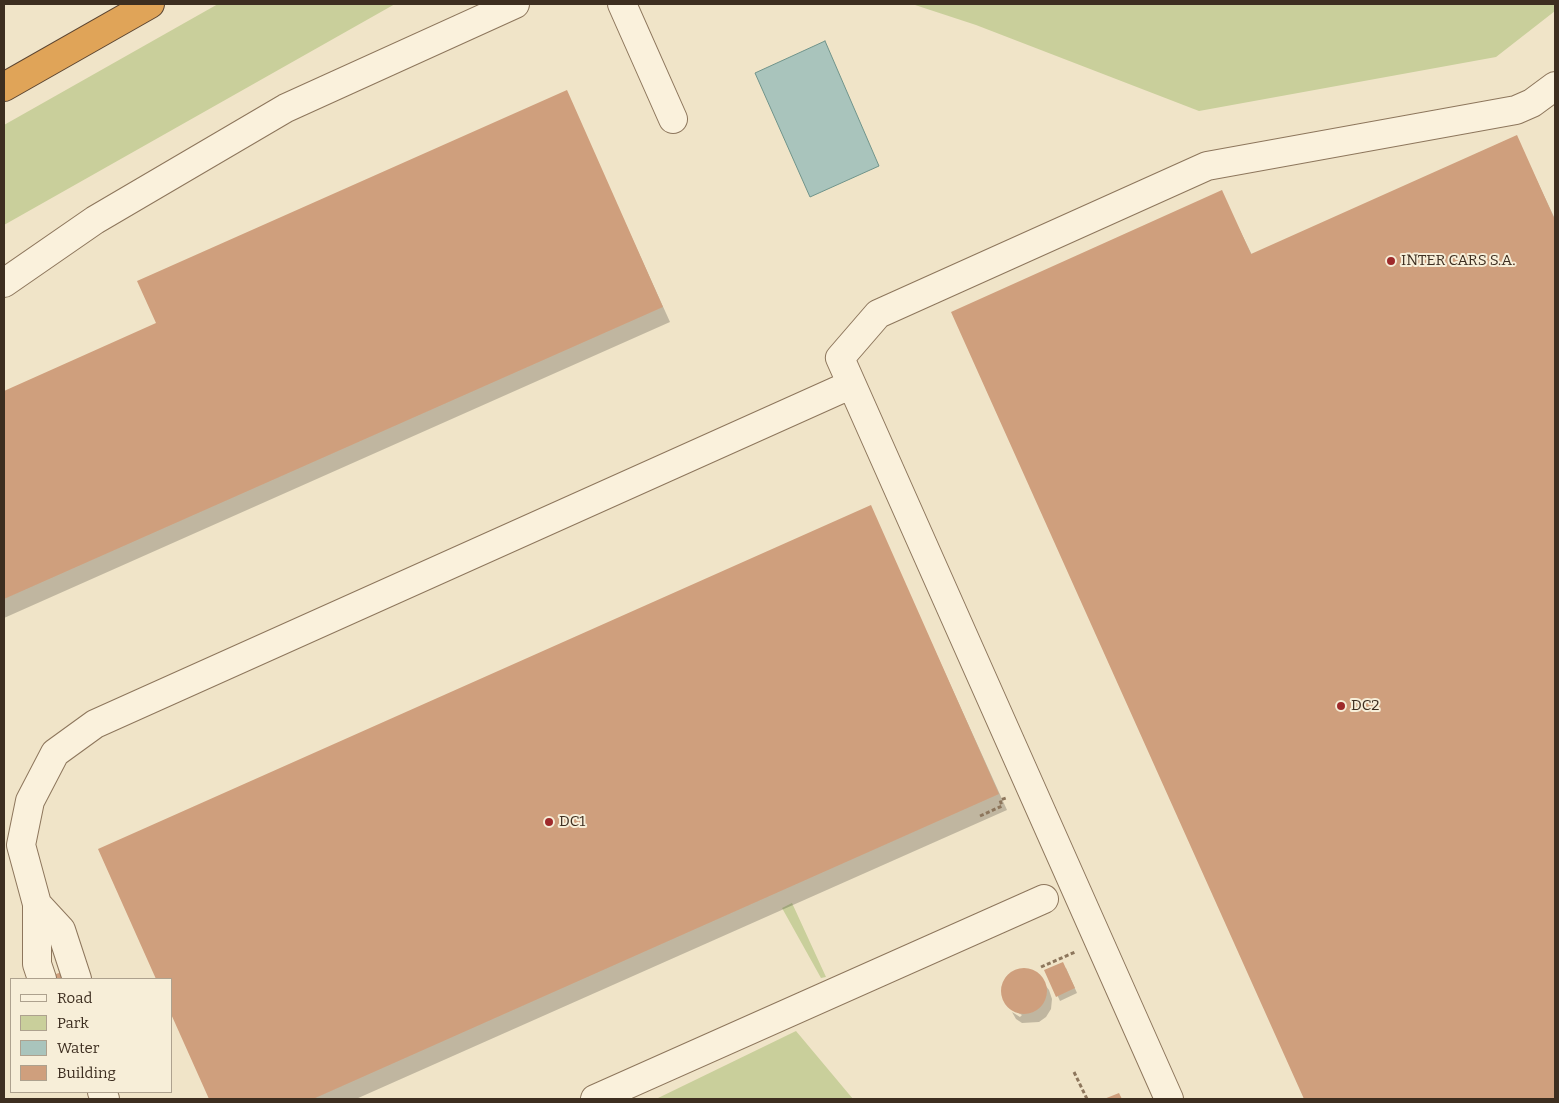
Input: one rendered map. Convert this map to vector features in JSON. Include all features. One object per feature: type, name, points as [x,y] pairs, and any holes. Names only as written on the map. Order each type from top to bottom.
[{"type":"highway","points":[[4,87],[150,4]]},
{"type":"lane","points":[[4,283],[95,220],[286,108],[515,4]]},
{"type":"lane","points":[[622,4],[673,119]]},
{"type":"lane","points":[[1169,1099],[850,385],[840,358],[878,314],[1207,166],[1516,110],[1532,103],[1555,86]]},
{"type":"lane","points":[[42,978],[37,964],[36,904],[21,845],[30,801],[55,753],[95,724],[850,385]]},
{"type":"lane","points":[[595,1099],[1044,898]]},
{"type":"lane","points":[[36,904],[61,930],[77,978]]},
{"type":"path","points":[[980,816],[1002,806],[1000,800],[1030,788]]},
{"type":"path","points":[[1041,966],[1099,941]]},
{"type":"path","points":[[1074,1072],[1087,1099]]},
{"type":"green space","points":[[218,4],[395,4],[4,225],[4,125]]},
{"type":"green space","points":[[912,4],[1555,4],[1555,11],[1496,57],[1199,111],[976,25]]},
{"type":"green space","points":[[792,903],[826,977],[821,978],[782,908]]},
{"type":"green space","points":[[796,1031],[853,1099],[656,1099]]},
{"type":"water","points":[[825,41],[879,166],[810,197],[755,73]]},
{"type":"building","points":[[567,90],[663,307],[4,599],[4,391],[156,323],[137,281]]},
{"type":"building","name":"DC2","points":[[1517,135],[1555,220],[1555,1099],[1304,1099],[951,312],[1222,190],[1251,254]]},
{"type":"building","name":"DC1","points":[[871,505],[999,794],[313,1099],[209,1099],[172,1016],[172,978],[156,978],[98,849]]},
{"type":"building","points":[[1063,962],[1075,988],[1056,997],[1044,970]]},
{"type":"building","points":[[1020,968],[1028,968],[1037,972],[1043,978],[1047,991],[1043,1004],[1037,1010],[1028,1014],[1020,1014],[1011,1010],[1005,1004],[1001,995],[1001,987],[1005,978],[1011,972]]},
{"type":"building","points":[[65,971],[68,978],[51,978],[50,976]]},
{"type":"building","points":[[1119,1093],[1122,1099],[1104,1099]]},
{"type":"place","name":"INTER CARS S.A.","points":[[1391,261]]},
{"type":"place","name":"DC2","points":[[1341,706]]},
{"type":"place","name":"DC1","points":[[549,822]]}]
